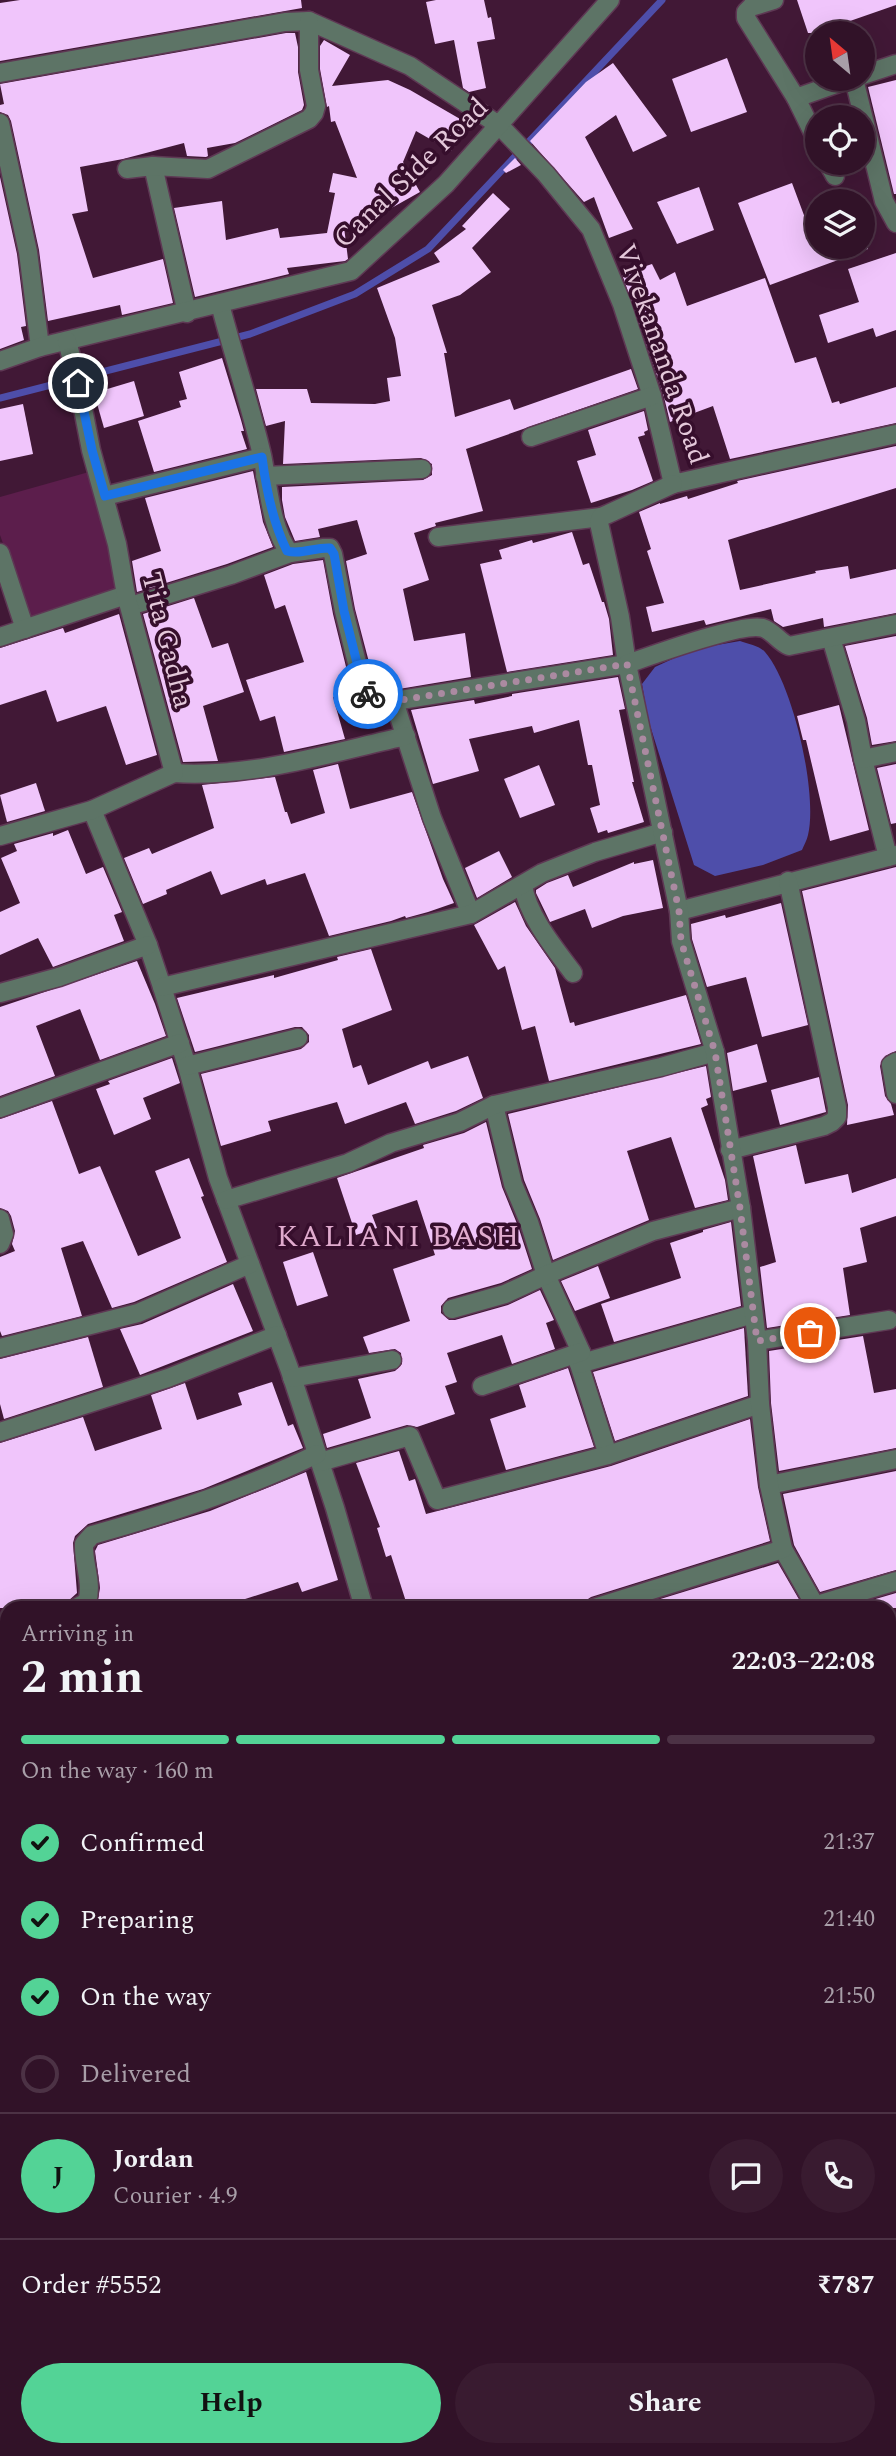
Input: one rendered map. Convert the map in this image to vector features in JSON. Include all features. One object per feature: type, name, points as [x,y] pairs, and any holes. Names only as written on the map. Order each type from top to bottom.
[{"type":"street","name":"Canal Side Road","points":[[0,361],[67,341],[351,271],[503,130],[610,0]]},
{"type":"street","points":[[774,0],[751,7],[746,12],[746,18],[805,116]]},
{"type":"street","name":"Vivekananda Road","points":[[0,73],[234,29],[309,21],[410,66],[503,130],[546,174],[591,229],[622,304],[652,396],[673,484],[896,435]]},
{"type":"street","points":[[127,169],[153,166],[208,169],[309,119],[316,106],[309,70],[309,21]]},
{"type":"street","points":[[875,71],[896,64]]},
{"type":"street","points":[[796,98],[817,91]]},
{"type":"street","points":[[856,91],[896,223]]},
{"type":"street","points":[[0,123],[28,252],[40,348]]},
{"type":"street","points":[[153,166],[187,313]]},
{"type":"street","points":[[220,304],[262,457],[277,527],[290,553]]},
{"type":"street","name":"Tita Gadha","points":[[67,341],[117,544],[128,601],[174,773]]},
{"type":"street","points":[[531,437],[652,396]]},
{"type":"street","points":[[105,496],[262,457]]},
{"type":"street","points":[[264,476],[422,469]]},
{"type":"street","points":[[438,537],[601,517],[673,484]]},
{"type":"street","points":[[601,517],[599,523],[679,911],[681,941],[715,1052],[740,1208],[757,1341],[760,1404],[769,1485],[783,1549],[812,1601]]},
{"type":"street","points":[[0,637],[231,575],[290,553],[330,548],[334,554],[344,611],[363,687],[376,699],[394,701],[627,664],[688,643],[756,626],[768,630],[789,646],[896,624]]},
{"type":"street","points":[[0,553],[25,629]]},
{"type":"street","points":[[679,911],[892,856],[831,638]]},
{"type":"street","points":[[394,701],[432,818],[471,914]]},
{"type":"street","points":[[1,832],[92,810],[174,773],[267,768],[405,736]]},
{"type":"street","points":[[863,759],[896,752]]},
{"type":"street","points":[[92,810],[148,945],[162,986],[218,1178],[292,1378],[362,1601]]},
{"type":"street","points":[[162,986],[471,914],[542,873],[595,852],[663,832]]},
{"type":"street","points":[[730,1150],[824,1126],[836,1117],[837,1107],[788,881]]},
{"type":"street","points":[[523,884],[549,941],[573,973]]},
{"type":"street","points":[[0,993],[59,977],[148,945]]},
{"type":"street","points":[[187,1066],[298,1038]]},
{"type":"street","points":[[0,1108],[180,1043]]},
{"type":"street","points":[[226,1200],[348,1163],[391,1143],[460,1122],[494,1105],[715,1052]]},
{"type":"street","points":[[896,1062],[891,1065],[890,1070],[896,1094]]},
{"type":"street","points":[[494,1105],[513,1184],[580,1358],[608,1455]]},
{"type":"street","points":[[452,1309],[505,1294],[653,1231],[740,1208]]},
{"type":"street","points":[[0,1219],[4,1234],[0,1244]]},
{"type":"street","points":[[0,1348],[138,1313],[250,1264]]},
{"type":"street","points":[[482,1386],[753,1314]]},
{"type":"street","points":[[757,1341],[889,1321]]},
{"type":"street","points":[[0,1432],[168,1378],[276,1335]]},
{"type":"street","points":[[292,1378],[392,1360]]},
{"type":"street","points":[[87,1601],[91,1588],[83,1559],[84,1544],[92,1535],[194,1503],[319,1458],[410,1436],[437,1500],[608,1455],[760,1404]]},
{"type":"street","points":[[769,1485],[896,1459]]},
{"type":"street","points":[[620,1601],[783,1549]]},
{"type":"street","points":[[837,1601],[896,1581]]},
{"type":"shaded area","points":[[96,470],[125,587],[30,619],[0,535],[0,497]]},
{"type":"shaded area","points":[[740,641],[765,652],[785,688],[801,740],[810,817],[808,835],[802,850],[763,865],[715,876],[694,865],[648,719],[642,684],[655,667],[694,649]]},
{"type":"building","points":[[20,0],[301,0],[302,8],[0,61],[0,3]]},
{"type":"building","points":[[484,0],[488,18],[491,17],[495,39],[477,42],[486,88],[469,92],[463,88],[454,40],[435,44],[426,2]]},
{"type":"building","points":[[797,0],[896,0],[896,5],[850,21],[805,21],[805,24]]},
{"type":"building","points":[[295,33],[298,47],[298,72],[304,105],[302,110],[235,143],[207,148],[206,157],[187,156],[184,143],[80,167],[88,211],[72,214],[93,278],[163,259],[173,303],[122,315],[120,305],[48,321],[39,250],[11,121],[8,115],[0,112],[0,105],[4,104],[0,84]]},
{"type":"building","points":[[324,40],[350,55],[332,86],[388,80],[467,123],[451,151],[416,131],[403,162],[420,192],[354,229],[344,227],[348,259],[345,261],[287,268],[289,274],[195,297],[174,208],[222,201],[226,240],[278,228],[280,238],[327,233],[335,193],[329,192],[333,173],[357,178],[335,121],[331,122],[329,106],[327,107],[320,69],[320,46]]},
{"type":"building","points":[[727,58],[747,112],[691,132],[672,79]]},
{"type":"building","points":[[613,63],[667,136],[633,152],[616,115],[585,137],[633,229],[609,238],[594,197],[584,202],[530,141],[586,82]]},
{"type":"building","points":[[896,80],[896,194],[875,116],[875,105],[872,105],[869,91],[875,91],[875,85]]},
{"type":"building","points":[[515,158],[521,165],[506,173],[503,170]]},
{"type":"building","points":[[0,177],[17,254],[26,326],[21,327],[24,340],[0,349]]},
{"type":"building","points":[[792,183],[805,218],[805,259],[841,259],[770,285],[738,203]]},
{"type":"building","points":[[699,187],[714,230],[677,244],[657,202]]},
{"type":"building","points":[[493,193],[510,209],[472,248],[491,272],[460,295],[432,305],[447,353],[444,353],[455,417],[510,399],[514,410],[631,369],[638,389],[466,449],[483,511],[435,523],[436,526],[414,533],[429,580],[403,589],[414,641],[465,633],[471,677],[399,689],[397,679],[375,685],[355,609],[346,561],[367,554],[357,520],[318,529],[320,537],[295,541],[285,517],[282,487],[423,480],[432,475],[432,464],[421,458],[283,464],[285,421],[266,426],[256,389],[307,389],[311,403],[375,404],[390,401],[387,378],[401,376],[395,338],[377,288],[440,262],[434,253],[466,229],[462,226]]},
{"type":"building","points":[[896,253],[896,330],[876,337],[873,328],[828,343],[819,315],[859,302],[848,269]]},
{"type":"building","points":[[652,264],[660,280],[675,272],[687,306],[765,278],[795,363],[816,357],[832,403],[839,401],[840,404],[896,387],[896,423],[730,459],[713,406],[670,422],[663,393],[622,274]]},
{"type":"building","points":[[222,358],[247,449],[154,472],[138,421],[181,407],[179,401],[187,399],[179,372]]},
{"type":"building","points":[[134,381],[144,416],[104,428],[94,393]]},
{"type":"building","points":[[23,404],[33,454],[0,461],[0,409]]},
{"type":"building","points":[[644,411],[648,430],[644,432],[645,435],[638,437],[653,481],[591,503],[577,461],[596,455],[588,430]]},
{"type":"building","points":[[896,446],[896,488],[728,540],[740,590],[816,573],[815,571],[848,566],[850,579],[896,569],[896,613],[824,627],[823,618],[783,627],[774,621],[771,609],[706,625],[704,620],[652,632],[646,607],[664,603],[647,551],[651,549],[639,512],[660,503],[687,496],[688,499],[738,483],[737,481]]},
{"type":"building","points":[[253,471],[263,522],[273,547],[137,592],[132,561],[161,551],[145,498]]},
{"type":"building","points":[[572,532],[583,565],[589,563],[604,602],[613,655],[507,672],[480,564],[502,559],[499,550]]},
{"type":"building","points":[[323,560],[352,691],[333,697],[345,739],[284,752],[275,716],[260,721],[246,680],[304,662],[285,605],[275,609],[264,575],[293,564]]},
{"type":"building","points":[[194,598],[212,648],[228,643],[244,692],[203,706],[218,761],[183,762],[143,614]]},
{"type":"building","points":[[119,614],[157,755],[126,765],[106,706],[57,722],[46,690],[0,705],[0,648],[63,628],[65,633]]},
{"type":"building","points":[[896,636],[896,741],[872,745],[867,718],[845,646]]},
{"type":"building","points":[[618,677],[625,709],[619,710],[632,782],[644,822],[608,833],[607,830],[598,833],[590,808],[600,805],[579,720],[534,733],[532,726],[469,739],[479,771],[433,784],[411,710],[474,700],[475,704],[512,694]]},
{"type":"building","points":[[839,705],[869,830],[830,841],[806,740],[803,740],[797,716]]},
{"type":"building","points":[[338,764],[350,809],[412,792],[454,903],[406,918],[405,916],[329,936],[305,873],[267,885],[265,879],[221,895],[211,871],[166,890],[167,894],[143,904],[124,858],[149,848],[152,854],[214,828],[202,785],[275,777],[291,824],[325,813],[313,770]]},
{"type":"building","points":[[896,764],[896,823],[891,824],[877,768]]},
{"type":"building","points":[[539,765],[555,805],[520,818],[504,779]]},
{"type":"building","points":[[36,783],[45,811],[7,822],[0,795]]},
{"type":"building","points":[[68,830],[86,874],[103,867],[122,912],[114,915],[124,941],[53,967],[38,938],[0,955],[0,912],[20,903],[1,858],[17,851],[14,844]]},
{"type":"building","points":[[499,851],[512,877],[477,898],[465,868]]},
{"type":"building","points":[[653,860],[663,908],[623,916],[592,928],[585,909],[550,922],[536,893],[536,890],[547,883],[568,875],[573,887],[634,862]]},
{"type":"building","points":[[896,867],[896,1051],[885,1056],[880,1066],[885,1096],[894,1115],[847,1125],[848,1105],[802,891]]},
{"type":"building","points":[[515,902],[526,926],[555,968],[570,1023],[574,1022],[575,1026],[686,995],[701,1044],[549,1081],[535,1026],[522,1030],[505,966],[498,970],[474,925]]},
{"type":"building","points":[[781,903],[808,1025],[762,1037],[746,977],[707,987],[692,939],[691,924],[725,915],[726,918]]},
{"type":"building","points":[[371,949],[392,1010],[342,1029],[353,1068],[361,1065],[368,1085],[428,1061],[431,1069],[468,1056],[483,1098],[456,1111],[415,1124],[406,1102],[345,1124],[337,1102],[268,1121],[271,1131],[221,1146],[201,1074],[301,1049],[309,1042],[309,1035],[302,1027],[295,1027],[195,1052],[177,998],[274,975],[274,978]]},
{"type":"building","points":[[137,961],[166,1036],[100,1060],[80,1009],[36,1026],[55,1076],[0,1096],[0,1007]]},
{"type":"building","points":[[757,1044],[767,1082],[733,1091],[727,1053]]},
{"type":"building","points":[[172,1058],[180,1083],[143,1098],[151,1119],[114,1135],[96,1089],[110,1084],[108,1081]]},
{"type":"building","points":[[706,1066],[711,1097],[706,1099],[708,1105],[701,1108],[725,1180],[728,1200],[695,1208],[671,1137],[627,1151],[649,1220],[553,1260],[524,1180],[508,1114]]},
{"type":"building","points":[[819,1077],[826,1112],[780,1125],[771,1090]]},
{"type":"building","points":[[52,1101],[79,1174],[100,1166],[138,1256],[181,1238],[155,1171],[189,1158],[204,1196],[201,1197],[227,1262],[134,1302],[112,1308],[83,1241],[61,1248],[82,1316],[2,1336],[0,1257],[15,1251],[12,1244],[15,1231],[8,1211],[0,1208],[0,1119]]},
{"type":"building","points":[[486,1122],[502,1187],[532,1269],[501,1283],[448,1298],[441,1306],[441,1313],[449,1320],[455,1320],[508,1305],[540,1290],[554,1320],[546,1323],[555,1349],[512,1364],[502,1335],[447,1353],[457,1382],[445,1386],[455,1414],[417,1427],[407,1425],[327,1448],[323,1434],[371,1418],[358,1379],[395,1371],[402,1364],[401,1353],[395,1349],[369,1353],[363,1337],[410,1321],[393,1269],[435,1255],[417,1200],[372,1215],[377,1228],[356,1235],[337,1178],[424,1148],[423,1145],[464,1133]]},
{"type":"building","points":[[796,1145],[805,1184],[848,1174],[852,1193],[896,1178],[896,1216],[860,1228],[867,1262],[843,1268],[850,1315],[767,1328],[760,1267],[776,1262],[753,1156]]},
{"type":"building","points":[[731,1222],[741,1306],[614,1342],[601,1304],[681,1278],[670,1243]]},
{"type":"building","points":[[313,1252],[328,1296],[297,1306],[283,1262]]},
{"type":"building","points":[[598,1266],[610,1298],[575,1311],[561,1281]]},
{"type":"building","points":[[233,1284],[253,1331],[140,1375],[120,1329],[142,1324]]},
{"type":"building","points":[[744,1328],[748,1396],[615,1441],[593,1372]]},
{"type":"building","points":[[863,1336],[874,1393],[896,1389],[896,1448],[779,1471],[771,1403],[769,1351]]},
{"type":"building","points":[[88,1337],[103,1387],[4,1419],[0,1404],[0,1359]]},
{"type":"building","points":[[568,1368],[594,1447],[506,1470],[490,1419],[526,1407],[519,1385]]},
{"type":"building","points":[[272,1382],[288,1426],[293,1424],[303,1448],[203,1489],[88,1524],[75,1536],[73,1543],[77,1593],[68,1601],[0,1601],[0,1443],[83,1417],[95,1451],[162,1429],[151,1395],[185,1383],[197,1420],[242,1405],[238,1393]]},
{"type":"building","points":[[750,1419],[758,1487],[770,1541],[585,1601],[406,1601],[391,1555],[386,1557],[377,1528],[380,1527],[356,1463],[399,1451],[409,1481],[415,1479],[426,1514],[611,1466]]},
{"type":"building","points":[[896,1471],[896,1570],[820,1592],[794,1545],[783,1494]]},
{"type":"building","points":[[306,1472],[338,1580],[302,1592],[298,1582],[242,1601],[97,1601],[100,1588],[95,1551],[98,1545],[210,1511]]},
{"type":"building","points":[[778,1563],[800,1601],[654,1601]]},
{"type":"building","points":[[896,1593],[896,1601],[869,1601]]},
{"type":"waterway","points":[[0,398],[250,334],[355,294],[428,249],[662,0]]},
{"type":"way so far","points":[[368,694],[376,699],[394,701],[627,664],[679,911],[681,941],[715,1052],[740,1208],[757,1341],[810,1333]]},
{"type":"district","name":"KALIANI BASH","points":[[399,1237]]},
{"type":"route","points":[[78,383],[105,496],[262,457],[277,527],[287,551],[295,553],[330,548],[334,554],[344,611],[363,687],[368,694]]}]
